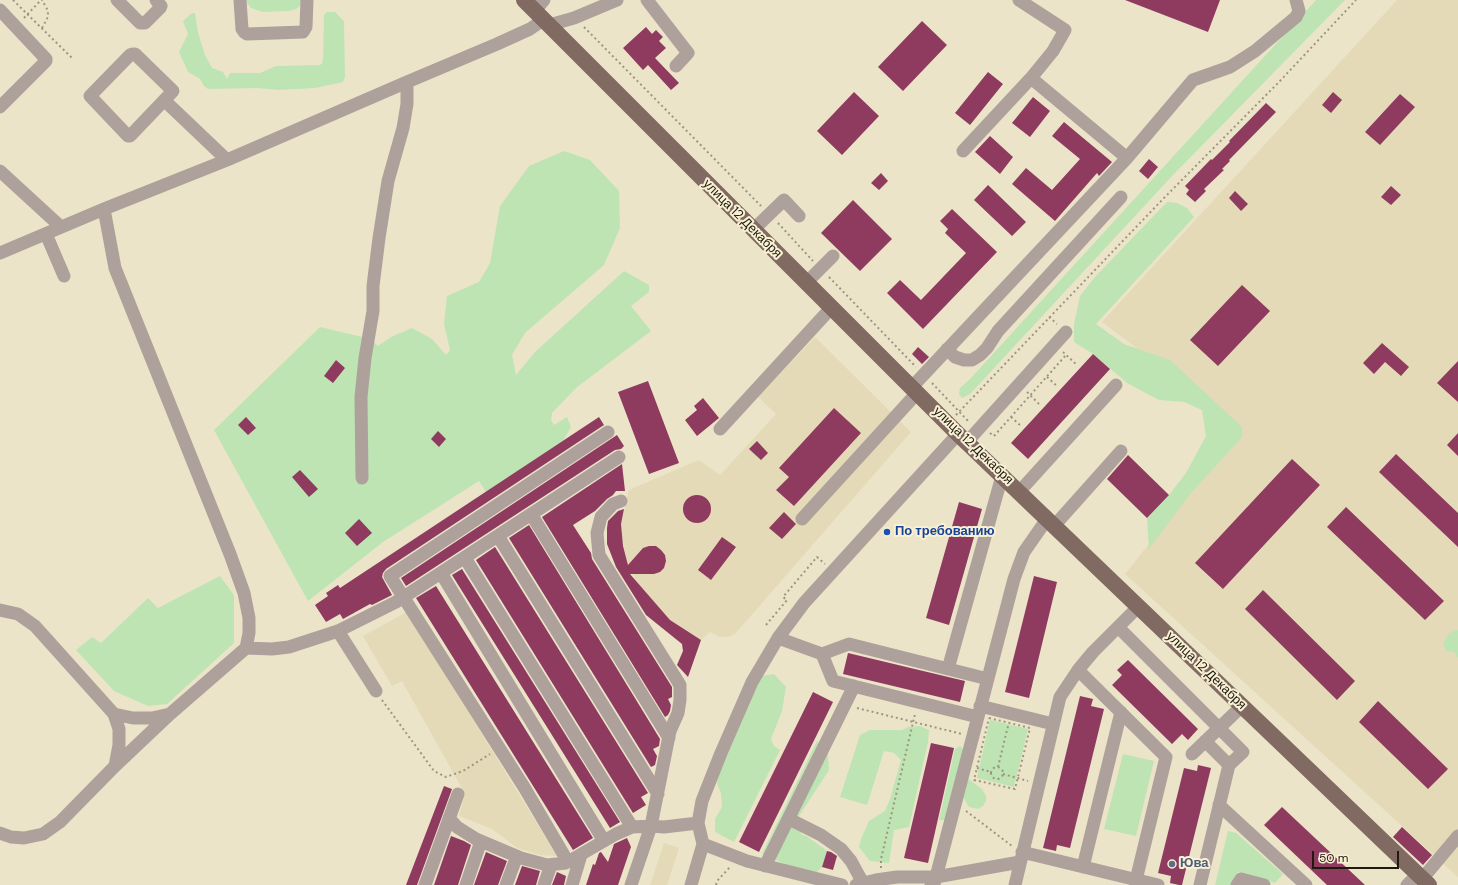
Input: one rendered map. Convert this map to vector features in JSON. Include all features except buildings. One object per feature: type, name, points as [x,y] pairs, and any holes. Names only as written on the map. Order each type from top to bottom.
[{"type":"main road","name":"улица 12 Декабря","points":[[524,0],[543,14],[753,230],[958,433],[1242,706],[1419,881]]},
{"type":"street","points":[[118,0],[140,23],[145,23],[161,6],[156,0]]},
{"type":"street","points":[[240,0],[242,29],[248,34],[303,32],[306,27],[307,0]]},
{"type":"street","points":[[0,253],[104,209],[227,160],[530,30],[543,14],[574,18],[617,0]]},
{"type":"street","points":[[647,0],[688,53],[676,66]]},
{"type":"street","points":[[963,151],[1031,78],[1053,51],[1065,30],[1019,0]]},
{"type":"street","points":[[802,519],[915,390],[947,349],[1127,158],[1193,80],[1230,67],[1255,51],[1296,17],[1299,11],[1296,0]]},
{"type":"street","points":[[0,10],[46,57],[46,60],[0,107]]},
{"type":"street","points":[[135,54],[172,90],[173,93],[165,101],[130,136],[128,136],[90,96],[130,55],[135,54]]},
{"type":"street","points":[[1031,78],[1127,158]]},
{"type":"street","points":[[362,478],[361,397],[365,358],[373,311],[373,286],[388,181],[408,104],[407,82]]},
{"type":"street","points":[[165,101],[227,160]]},
{"type":"street","points":[[0,171],[61,228]]},
{"type":"street","points":[[947,349],[955,357],[964,360],[972,360],[980,355],[987,348],[998,331],[1121,197]]},
{"type":"street","points":[[753,230],[784,200],[799,216]]},
{"type":"street","points":[[0,833],[10,837],[24,838],[43,834],[60,822],[115,766],[170,714],[246,648],[249,633],[249,618],[244,593],[230,554],[115,268],[104,209]]},
{"type":"street","points":[[46,234],[64,276]]},
{"type":"street","points":[[807,282],[833,256]]},
{"type":"street","points":[[720,429],[832,307]]},
{"type":"street","points":[[691,885],[703,844],[698,823],[702,801],[752,682],[778,638],[804,603],[958,433],[982,425],[1066,332]]},
{"type":"street","points":[[1020,492],[1116,385]]},
{"type":"street","points":[[568,862],[499,748],[390,576],[608,432]]},
{"type":"street","points":[[935,882],[1014,579],[1024,552],[1050,522],[1121,451]]},
{"type":"street","points":[[246,648],[272,649],[289,647],[338,631],[396,602],[619,457]]},
{"type":"street","points":[[948,669],[1002,476]]},
{"type":"street","points":[[621,501],[613,504],[601,517],[597,533],[599,554],[680,685],[680,700],[669,738],[651,826],[630,885]]},
{"type":"street","points":[[531,514],[669,738]]},
{"type":"street","points":[[498,536],[658,794]]},
{"type":"street","points":[[465,558],[632,827]]},
{"type":"street","points":[[441,573],[604,841]]},
{"type":"street","points":[[1015,885],[1060,698],[1078,670],[1138,607]]},
{"type":"street","points":[[0,610],[18,614],[35,626],[114,714],[119,729],[119,745],[115,766]]},
{"type":"street","points":[[1118,627],[1243,752],[1229,765],[1200,885]]},
{"type":"street","points":[[338,631],[376,691]]},
{"type":"street","points":[[778,638],[822,654],[849,644],[988,678]]},
{"type":"street","points":[[822,654],[833,681],[918,702],[1053,724]]},
{"type":"street","points":[[1078,670],[1166,757],[1136,880]]},
{"type":"street","points":[[765,866],[854,686]]},
{"type":"street","points":[[1192,754],[1242,706]]},
{"type":"street","points":[[1083,867],[1121,712]]},
{"type":"street","points":[[114,714],[133,718],[152,718],[170,714]]},
{"type":"street","points":[[1205,741],[1229,765]]},
{"type":"street","points":[[425,885],[458,794]]},
{"type":"street","points":[[1219,805],[1306,885]]},
{"type":"street","points":[[450,818],[457,827],[481,841],[516,856],[547,866],[568,862],[616,834],[632,827],[664,827],[698,823]]},
{"type":"street","points":[[789,819],[821,835],[841,849],[851,861],[860,884],[883,879],[935,882],[1021,857],[1083,867],[1158,885]]},
{"type":"street","points":[[1419,881],[1458,836]]},
{"type":"street","points":[[466,885],[481,841]]},
{"type":"street","points":[[703,844],[747,861],[842,885]]},
{"type":"street","points":[[572,885],[581,855]]},
{"type":"street","points":[[506,885],[516,856]]},
{"type":"street","points":[[544,885],[551,865]]},
{"type":"street","points":[[1237,885],[1241,879],[1264,885]]},
{"type":"path","points":[[13,0],[72,58]]},
{"type":"path","points":[[17,27],[42,0],[47,8],[48,14],[42,28]]},
{"type":"path","points":[[958,433],[1049,317],[1279,82],[1356,0]]},
{"type":"path","points":[[1054,345],[1078,365]]},
{"type":"path","points":[[982,425],[994,436],[1066,355]]},
{"type":"path","points":[[1047,377],[1058,387]]},
{"type":"path","points":[[1018,385],[1041,406]]},
{"type":"path","points":[[1011,417],[1022,427]]},
{"type":"path","points":[[766,625],[787,600],[783,597],[817,557],[826,565]]},
{"type":"path","points":[[376,691],[434,771],[446,777],[463,771],[499,748]]},
{"type":"path","points":[[883,879],[881,859],[918,702]]},
{"type":"path","points":[[845,705],[972,736]]},
{"type":"path","points":[[989,718],[1009,723],[1030,728],[1015,789],[974,780],[989,718]]},
{"type":"path","points":[[998,767],[1009,723]]},
{"type":"path","points":[[998,767],[1002,771],[1002,774]]},
{"type":"path","points":[[994,784],[995,779],[991,772],[993,769],[998,767]]},
{"type":"path","points":[[1002,774],[1039,783]]},
{"type":"path","points":[[995,779],[1001,777],[1002,774]]},
{"type":"path","points":[[955,803],[1013,847],[1021,857]]},
{"type":"path","points":[[716,885],[717,881],[730,867]]},
{"type":"shaded area","points":[[1397,0],[1458,0],[1458,877],[1125,574],[1242,427],[1102,322]]},
{"type":"shaded area","points":[[815,337],[911,432],[735,634],[728,637],[720,637],[710,632],[701,640],[670,620],[637,582],[630,570],[623,546],[621,524],[629,490],[699,460],[720,475],[776,414],[758,397]]},
{"type":"shaded area","points":[[407,612],[557,856],[540,855],[517,848],[492,829],[459,816],[465,794],[402,681],[392,686],[363,636]]},
{"type":"shaded area","points":[[664,843],[679,848],[667,885],[650,885]]},
{"type":"green space","points":[[246,0],[303,0],[301,5],[296,9],[289,11],[263,12],[251,8]]},
{"type":"green space","points":[[1316,0],[1345,0],[1173,175],[970,394],[962,398],[959,394],[960,388],[970,379]]},
{"type":"green space","points":[[327,12],[335,12],[344,21],[345,77],[343,82],[315,88],[279,90],[257,88],[208,89],[204,86],[200,79],[188,72],[179,52],[188,34],[183,21],[192,13],[195,13],[198,33],[205,55],[212,68],[223,72],[227,79],[230,73],[260,73],[276,66],[319,65],[322,64],[323,59],[324,15]]},
{"type":"green space","points":[[564,151],[590,160],[619,191],[620,228],[604,265],[525,333],[512,355],[516,375],[535,352],[624,271],[649,285],[649,292],[631,306],[651,331],[576,388],[552,413],[551,420],[554,425],[567,417],[571,427],[563,441],[486,492],[479,481],[383,542],[308,601],[214,430],[320,327],[371,339],[378,346],[391,337],[412,328],[432,339],[446,355],[450,350],[444,324],[447,296],[479,282],[490,263],[500,206],[529,166]]},
{"type":"green space","points":[[1167,202],[1177,203],[1187,208],[1194,217],[1096,324],[1124,344],[1170,360],[1242,427],[1242,437],[1190,494],[1149,549],[1147,518],[1169,495],[1186,473],[1206,436],[1202,410],[1184,402],[1159,400],[1127,383],[1093,354],[1074,342],[1074,324],[1080,296],[1094,278]]},
{"type":"green space","points":[[220,576],[234,595],[234,643],[167,704],[148,706],[114,691],[76,650],[92,637],[101,643],[148,598],[158,608]]},
{"type":"green space","points":[[1458,630],[1458,658],[1454,652],[1446,651],[1443,643],[1449,633]]},
{"type":"green space","points":[[774,674],[786,687],[782,711],[771,739],[774,746],[780,750],[734,842],[715,832],[715,819],[722,807],[721,793],[717,783],[718,773],[761,676]]},
{"type":"green space","points":[[990,720],[1028,729],[1014,787],[977,778]]},
{"type":"green space","points":[[920,726],[929,730],[928,742],[909,827],[894,830],[889,863],[870,861],[859,847],[861,839],[869,821],[885,811],[901,760],[894,753],[884,751],[867,805],[840,797],[860,735],[870,730],[902,730],[908,727]]},
{"type":"green space","points":[[817,741],[828,754],[829,770],[799,816],[801,834],[808,837],[827,851],[822,867],[817,872],[801,871],[762,854]]},
{"type":"green space","points":[[960,746],[964,750],[967,778],[982,789],[986,796],[986,801],[983,806],[978,809],[969,807],[961,794],[945,820],[939,820],[955,749]]},
{"type":"green space","points":[[1123,754],[1154,761],[1136,836],[1104,829]]},
{"type":"green space","points":[[1228,831],[1236,833],[1283,874],[1275,883],[1238,872],[1234,885],[1215,885]]},
{"type":"place","name":"По требованию","points":[[887,532]]},
{"type":"place","name":"Юва","points":[[1172,864]]}]
